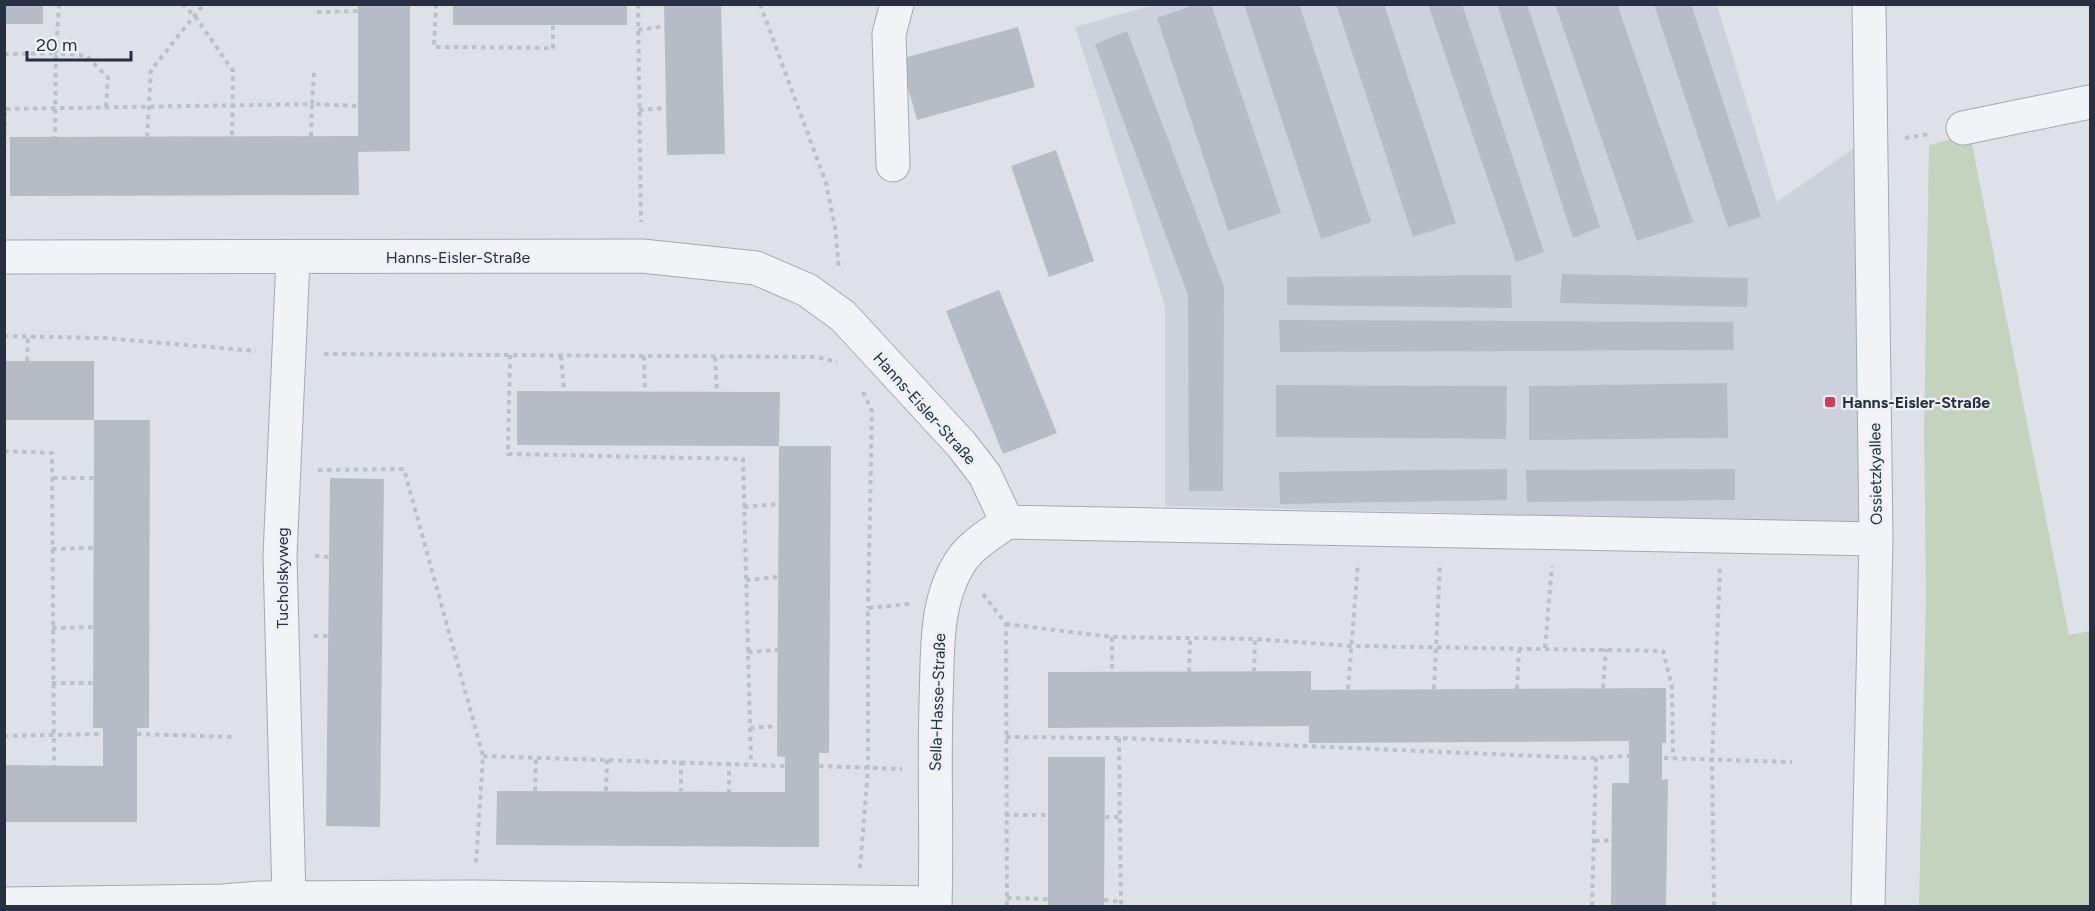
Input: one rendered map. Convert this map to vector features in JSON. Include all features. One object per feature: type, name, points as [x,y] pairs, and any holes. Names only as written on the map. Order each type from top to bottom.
[{"type":"street","points":[[894,165],[889,34],[897,4]]},
{"type":"street","name":"Ossietzkyallee","points":[[1868,906],[1876,539],[1869,4]]},
{"type":"street","points":[[1963,128],[2091,102]]},
{"type":"street","name":"Hanns-Eisler-Straße","points":[[4,257],[642,256],[756,268],[807,290],[843,316],[961,444],[985,475],[1007,522]]},
{"type":"street","name":"Tucholskyweg","points":[[289,898],[280,556],[291,353],[293,258]]},
{"type":"street","points":[[1007,522],[1876,539]]},
{"type":"street","name":"Sella-Hasse-Straße","points":[[935,905],[934,768],[938,644],[943,601],[959,563],[980,542],[1007,522]]},
{"type":"street","points":[[4,904],[115,905],[289,898],[474,897],[544,902],[935,905]]},
{"type":"path","points":[[55,137],[59,4]]},
{"type":"path","points":[[182,4],[195,16],[233,71],[232,136]]},
{"type":"path","points":[[147,137],[151,70],[204,4]]},
{"type":"path","points":[[436,4],[434,47],[553,48],[553,25]]},
{"type":"path","points":[[638,4],[642,256]]},
{"type":"path","points":[[760,4],[826,183],[835,227],[843,316]]},
{"type":"path","points":[[317,12],[358,11]]},
{"type":"path","points":[[638,30],[665,26]]},
{"type":"path","points":[[4,54],[56,53],[87,56],[108,78],[106,107]]},
{"type":"path","points":[[311,136],[314,73]]},
{"type":"path","points":[[4,171],[5,109],[312,104],[358,106]]},
{"type":"path","points":[[639,110],[666,108]]},
{"type":"path","points":[[1871,136],[1906,138],[1963,128]]},
{"type":"path","points":[[4,336],[104,338],[291,353],[817,357],[839,363],[846,369]]},
{"type":"path","points":[[27,361],[28,337]]},
{"type":"path","points":[[510,355],[508,454],[743,459],[751,763]]},
{"type":"path","points":[[561,356],[564,391]]},
{"type":"path","points":[[644,356],[645,392]]},
{"type":"path","points":[[715,357],[717,392]]},
{"type":"path","points":[[858,903],[868,770],[868,608],[872,411],[863,391]]},
{"type":"path","points":[[4,451],[52,453],[52,735],[54,766]]},
{"type":"path","points":[[285,470],[404,469],[483,756],[474,897]]},
{"type":"path","points":[[52,478],[94,478]]},
{"type":"path","points":[[744,507],[779,504]]},
{"type":"path","points":[[1348,689],[1360,529]]},
{"type":"path","points":[[1434,689],[1442,531]]},
{"type":"path","points":[[1545,648],[1555,532]]},
{"type":"path","points":[[1714,906],[1712,760],[1721,536]]},
{"type":"path","points":[[52,549],[94,548]]},
{"type":"path","points":[[959,563],[1006,624],[1007,906]]},
{"type":"path","points":[[746,580],[778,578]]},
{"type":"path","points":[[868,608],[943,601]]},
{"type":"path","points":[[1006,624],[1112,638],[1255,639],[1352,646],[1435,646],[1519,650],[1545,648],[1663,651],[1672,687],[1672,758]]},
{"type":"path","points":[[52,628],[93,627]]},
{"type":"path","points":[[1112,638],[1112,672]]},
{"type":"path","points":[[1189,672],[1190,639]]},
{"type":"path","points":[[1254,672],[1255,639]]},
{"type":"path","points":[[1603,688],[1606,649]]},
{"type":"path","points":[[748,652],[778,650]]},
{"type":"path","points":[[1516,689],[1519,650]]},
{"type":"path","points":[[52,683],[93,683]]},
{"type":"path","points":[[750,728],[778,726]]},
{"type":"path","points":[[4,736],[103,734]]},
{"type":"path","points":[[137,734],[236,737]]},
{"type":"path","points":[[1006,737],[1119,738],[1596,758],[1630,756]]},
{"type":"path","points":[[1104,900],[1121,904],[1119,738]]},
{"type":"path","points":[[483,756],[729,762],[785,766]]},
{"type":"path","points":[[535,791],[536,757]]},
{"type":"path","points":[[1592,906],[1596,758]]},
{"type":"path","points":[[1664,758],[1792,762]]},
{"type":"path","points":[[606,791],[607,759]]},
{"type":"path","points":[[681,761],[681,791]]},
{"type":"path","points":[[729,762],[729,792]]},
{"type":"path","points":[[819,766],[868,770],[934,768]]},
{"type":"path","points":[[1005,815],[1048,815]]},
{"type":"path","points":[[1105,817],[1120,817]]},
{"type":"path","points":[[1595,841],[1612,840]]},
{"type":"path","points":[[1007,898],[1048,898]]},
{"type":"shaded area","points":[[1156,4],[1717,5],[1777,202],[1871,136],[1876,539],[1850,522],[1165,506],[1165,306],[1075,27]]},
{"type":"green space","points":[[1970,134],[2069,635],[2090,631],[2090,906],[1919,906],[1926,594],[1924,429],[1929,145]]},
{"type":"building","points":[[4,4],[43,4],[43,24],[4,24]]},
{"type":"building","points":[[358,4],[410,4],[410,151],[358,152],[359,195],[10,196],[10,137],[358,136]]},
{"type":"building","points":[[453,4],[627,4],[627,25],[453,25]]},
{"type":"building","points":[[664,4],[721,4],[725,154],[667,155]]},
{"type":"building","points":[[1197,4],[1211,4],[1281,213],[1228,231],[1157,18]]},
{"type":"building","points":[[1244,4],[1299,4],[1371,222],[1321,239]]},
{"type":"building","points":[[1336,4],[1384,4],[1456,223],[1413,237]]},
{"type":"building","points":[[1428,4],[1462,4],[1544,252],[1516,262]]},
{"type":"building","points":[[1497,4],[1527,4],[1600,227],[1573,238]]},
{"type":"building","points":[[1555,4],[1617,4],[1693,222],[1637,241]]},
{"type":"building","points":[[1654,4],[1691,4],[1761,217],[1728,227]]},
{"type":"building","points":[[1018,27],[1035,87],[917,120],[900,59]]},
{"type":"building","points":[[1127,31],[1224,287],[1223,491],[1189,491],[1188,295],[1095,44]]},
{"type":"building","points":[[1056,150],[1094,261],[1049,277],[1011,166]]},
{"type":"building","points":[[1562,274],[1748,278],[1747,307],[1560,303]]},
{"type":"building","points":[[1511,275],[1512,308],[1287,305],[1287,277]]},
{"type":"building","points":[[999,290],[1057,433],[1003,454],[946,311]]},
{"type":"building","points":[[1279,320],[1733,322],[1734,350],[1280,352]]},
{"type":"building","points":[[4,361],[94,361],[94,420],[4,420]]},
{"type":"building","points":[[1727,383],[1728,438],[1529,440],[1529,386]]},
{"type":"building","points":[[1276,385],[1507,386],[1506,439],[1276,437]]},
{"type":"building","points":[[517,391],[780,392],[779,446],[517,445]]},
{"type":"building","points":[[94,420],[150,420],[149,728],[137,728],[137,822],[4,822],[4,765],[103,766],[103,728],[93,728]]},
{"type":"building","points":[[779,446],[831,446],[829,753],[819,753],[819,847],[496,845],[497,791],[785,792],[785,757],[777,756]]},
{"type":"building","points":[[1507,469],[1507,500],[1280,504],[1279,472]]},
{"type":"building","points":[[1735,469],[1735,500],[1527,502],[1526,470]]},
{"type":"building","points":[[330,478],[384,479],[380,827],[326,826]]},
{"type":"building","points":[[1311,671],[1311,690],[1666,688],[1666,743],[1662,743],[1662,780],[1668,779],[1666,906],[1611,906],[1612,783],[1629,783],[1629,741],[1309,743],[1309,726],[1048,728],[1048,672]]},
{"type":"building","points":[[1048,757],[1105,757],[1104,906],[1048,906]]},
{"type":"place","name":"Hanns-Eisler-Straße","points":[[1830,402]]}]
